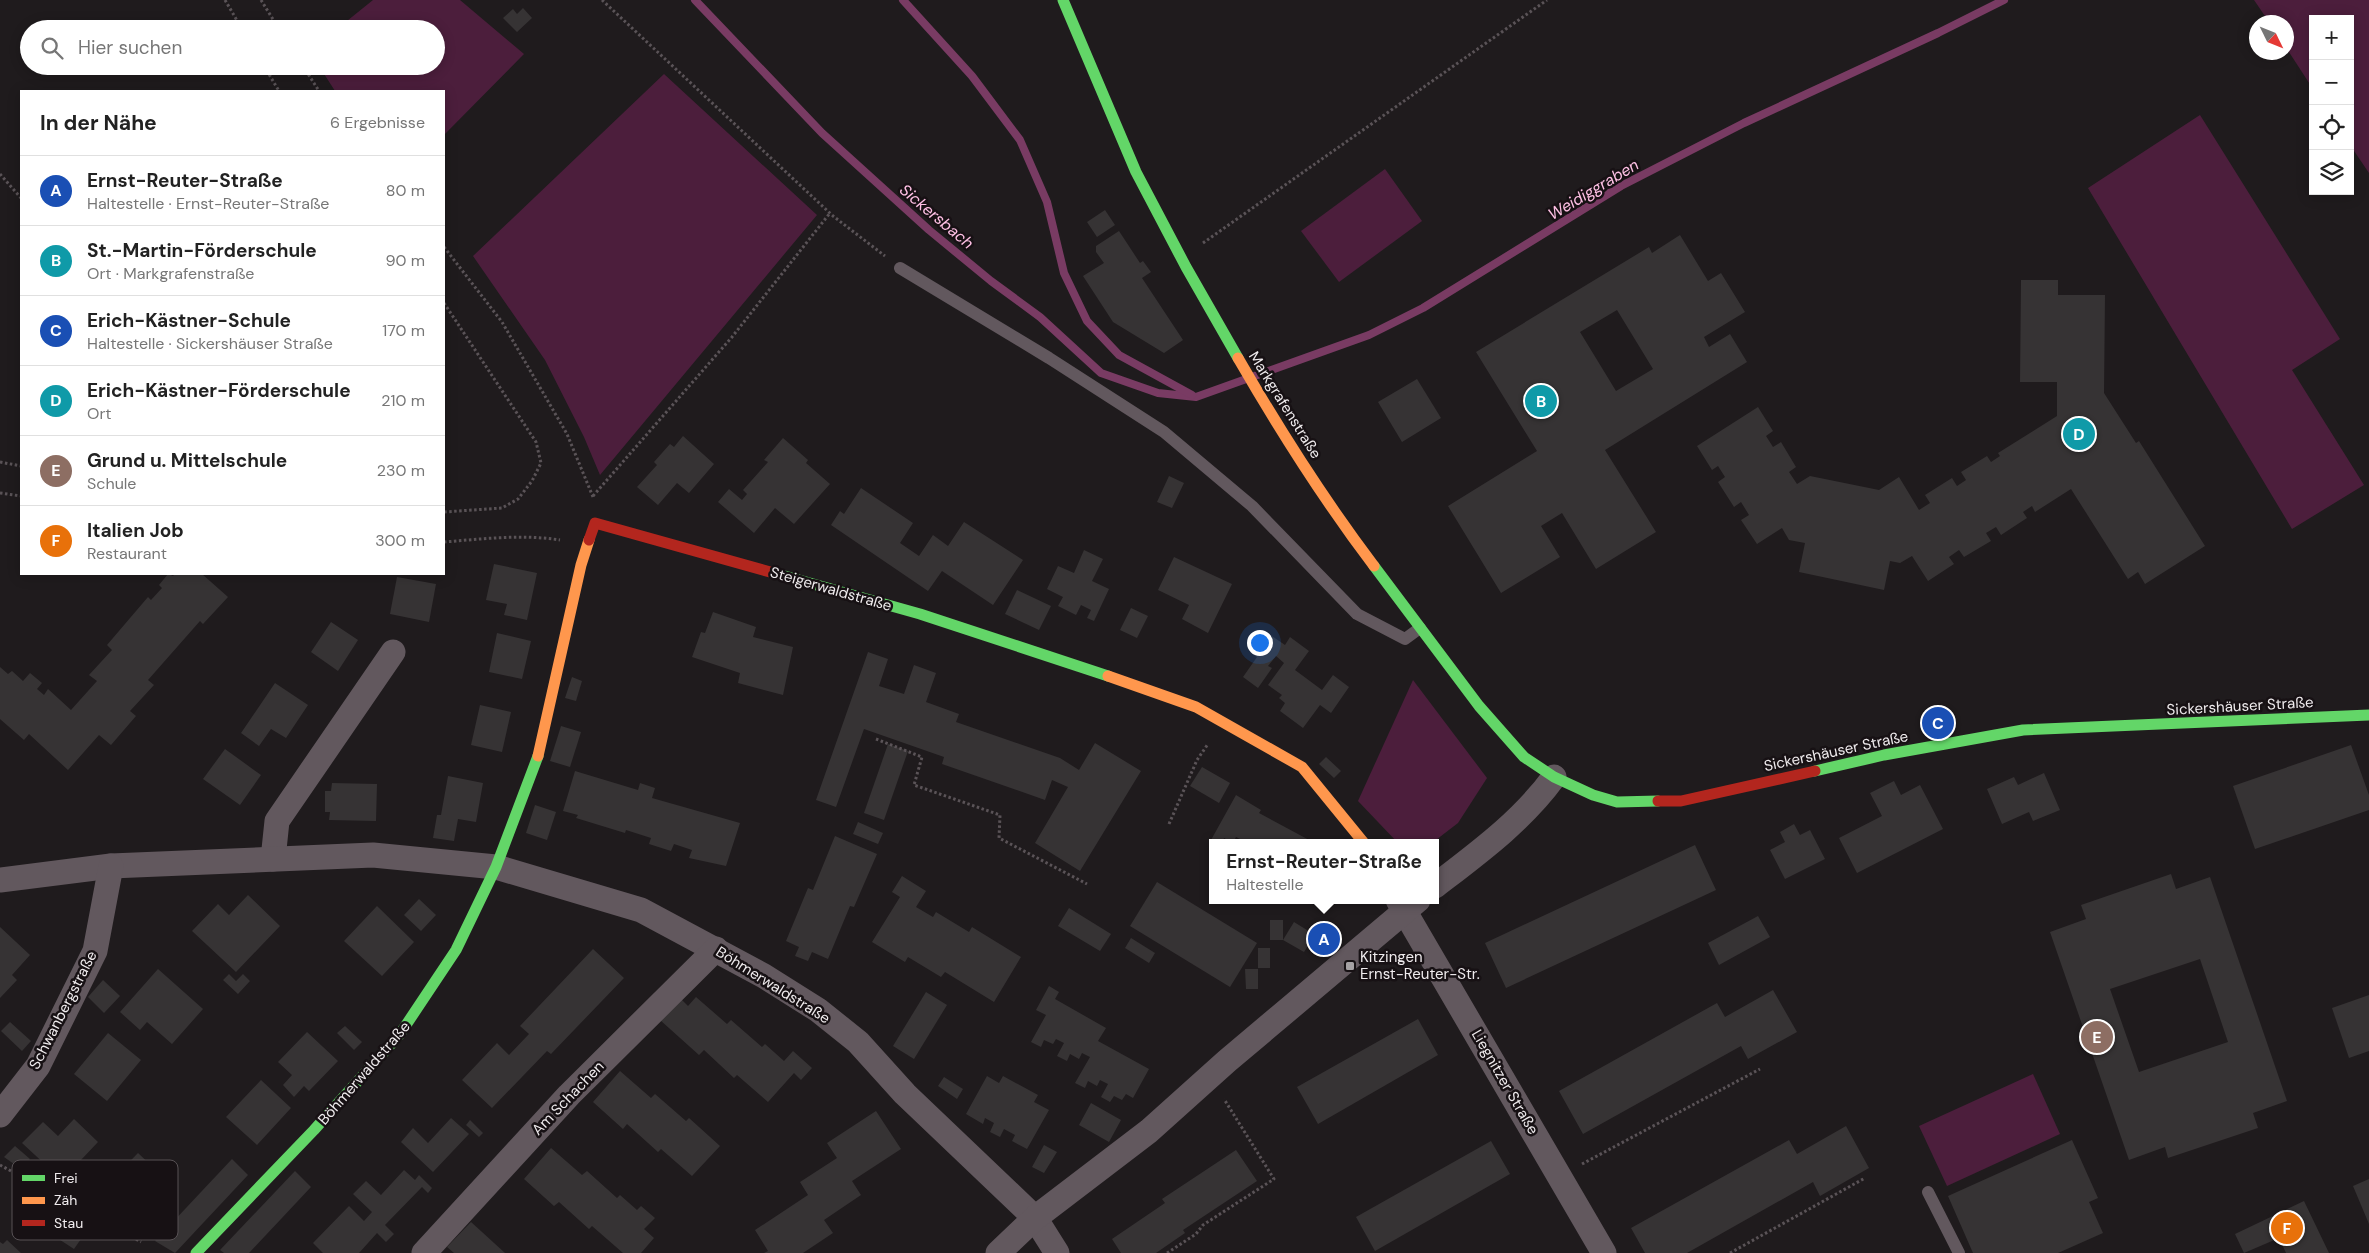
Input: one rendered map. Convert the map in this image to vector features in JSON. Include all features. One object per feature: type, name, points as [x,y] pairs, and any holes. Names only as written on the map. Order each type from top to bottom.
[{"type":"street","name":"Markgrafenstraße","points":[[1063,0],[1136,172],[1181,257],[1260,396],[1355,541],[1479,706],[1524,757],[1554,777]]},
{"type":"street","points":[[496,867],[538,757],[581,565],[595,523]]},
{"type":"street","name":"Steigerwaldstraße","points":[[595,523],[920,614],[1092,670],[1196,707],[1224,721],[1302,767],[1361,839]]},
{"type":"street","points":[[273,860],[277,821],[393,652]]},
{"type":"street","name":"Sickershäuser Straße","points":[[1554,777],[1592,795],[1617,802],[1681,801],[1884,755],[2023,730],[2369,715]]},
{"type":"street","points":[[1439,883],[1516,822],[1541,795],[1554,777]]},
{"type":"street","name":"Böhmerwaldstraße","points":[[0,880],[111,866],[373,855],[496,867],[641,910],[716,948],[764,976],[818,1010],[858,1042],[905,1094],[1035,1218],[1057,1253]]},
{"type":"street","name":"Schwanbergstraße","points":[[0,1115],[38,1066],[95,951],[111,866]]},
{"type":"street","name":"Böhmerwaldstraße","points":[[196,1253],[314,1130],[400,1034],[456,950],[496,867]]},
{"type":"street","points":[[998,1253],[1035,1218],[1149,1131],[1407,904]]},
{"type":"street","name":"Liegnitzer Straße","points":[[1407,904],[1604,1253]]},
{"type":"street","name":"Am Schachen","points":[[424,1253],[569,1095],[716,948]]},
{"type":"lane","points":[[900,268],[1049,358],[1164,432],[1252,506],[1357,614],[1404,639],[1420,628]]},
{"type":"lane","points":[[1928,1192],[1959,1253]]},
{"type":"path","points":[[225,0],[237,20]]},
{"type":"path","points":[[261,0],[273,20]]},
{"type":"path","points":[[602,0],[830,213],[900,268]]},
{"type":"path","points":[[1181,257],[1222,232],[1368,125],[1546,0]]},
{"type":"path","points":[[269,75],[278,90]]},
{"type":"path","points":[[309,75],[318,90]]},
{"type":"path","points":[[0,174],[20,197]]},
{"type":"path","points":[[593,496],[732,337],[830,213]]},
{"type":"path","points":[[445,248],[502,322],[567,434],[593,496],[595,523]]},
{"type":"path","points":[[445,305],[536,442],[541,463],[532,481],[518,499],[502,508],[445,512]]},
{"type":"path","points":[[0,462],[20,466]]},
{"type":"path","points":[[0,493],[20,496]]},
{"type":"path","points":[[445,542],[495,538],[545,538],[588,544]]},
{"type":"path","points":[[1169,824],[1197,760],[1224,721]]},
{"type":"path","points":[[876,739],[922,757],[914,785],[1000,814],[999,838],[1087,884]]},
{"type":"path","points":[[1560,1175],[1760,1069]]},
{"type":"path","points":[[1167,1253],[1196,1234],[1203,1225],[1274,1179],[1211,1076]]},
{"type":"path","points":[[0,1165],[12,1172]]},
{"type":"path","points":[[1730,1253],[1864,1178]]},
{"type":"path","points":[[137,1240],[141,1242]]},
{"type":"shaded area","points":[[373,0],[460,0],[524,54],[445,134],[445,90],[334,90],[325,75],[445,75],[445,20],[348,20]]},
{"type":"shaded area","points":[[2254,0],[2369,0],[2369,173],[2354,151],[2354,15],[2309,15],[2309,83],[2294,60],[2294,15],[2264,15]]},
{"type":"shaded area","points":[[664,74],[817,215],[600,475],[584,437],[545,360],[473,256]]},
{"type":"shaded area","points":[[2200,115],[2340,339],[2292,370],[2364,485],[2292,529],[2088,188]]},
{"type":"shaded area","points":[[1385,169],[1422,221],[1339,282],[1301,231]]},
{"type":"shaded area","points":[[1413,680],[1487,778],[1458,823],[1437,839],[1394,839],[1358,801]]},
{"type":"shaded area","points":[[2033,1074],[2060,1134],[1947,1186],[1919,1126]]},
{"type":"building","points":[[523,8],[532,18],[517,32],[503,18],[513,9],[517,14]]},
{"type":"building","points":[[1105,210],[1115,225],[1097,237],[1087,222]]},
{"type":"building","points":[[1119,231],[1140,263],[1143,261],[1151,272],[1142,278],[1183,340],[1164,353],[1113,322],[1083,276],[1104,263],[1096,252],[1096,246]]},
{"type":"building","points":[[1680,235],[1708,281],[1721,273],[1745,312],[1704,337],[1709,347],[1730,334],[1747,362],[1605,450],[1656,532],[1596,569],[1562,513],[1541,526],[1560,557],[1501,593],[1448,506],[1537,451],[1476,352],[1649,247],[1652,253]],"holes":[[[1617,310],[1653,369],[1616,391],[1580,332]]]},
{"type":"building","points":[[2021,280],[2058,280],[2058,295],[2105,295],[2104,393],[2136,443],[2139,441],[2205,546],[2145,584],[2138,572],[2128,579],[2071,489],[2035,512],[2032,506],[2023,512],[2027,518],[2001,535],[1996,527],[1986,533],[1991,541],[1964,557],[1959,550],[1949,557],[1954,564],[1928,581],[1912,556],[1900,563],[1890,561],[1884,590],[1799,572],[1805,543],[1789,540],[1782,528],[1757,544],[1741,520],[1749,515],[1741,502],[1734,507],[1718,482],[1725,477],[1718,466],[1712,470],[1697,446],[1758,407],[1773,431],[1766,436],[1773,447],[1781,442],[1796,467],[1789,472],[1797,484],[1810,476],[1879,490],[1899,477],[1919,510],[1930,503],[1925,495],[1952,478],[1957,486],[1966,480],[1961,472],[1987,456],[1991,462],[2000,456],[1998,453],[2057,416],[2057,382],[2020,382]]},
{"type":"building","points":[[1417,379],[1441,418],[1402,442],[1378,402]]},
{"type":"building","points":[[683,436],[714,464],[689,493],[677,483],[658,505],[637,487],[657,465],[654,462],[670,444],[674,447]]},
{"type":"building","points":[[783,438],[808,460],[806,463],[830,484],[794,524],[775,508],[754,533],[718,502],[729,489],[742,500],[747,494],[743,490],[768,462],[764,460]]},
{"type":"building","points":[[1169,476],[1184,483],[1172,508],[1157,502]]},
{"type":"building","points":[[861,488],[913,523],[900,543],[919,556],[933,535],[948,546],[964,522],[1023,560],[993,605],[942,571],[928,591],[831,525],[840,511],[844,514]]},
{"type":"building","points":[[1084,550],[1103,559],[1092,581],[1109,589],[1094,621],[1087,618],[1091,610],[1081,605],[1076,615],[1058,606],[1063,597],[1047,589],[1058,566],[1074,573]]},
{"type":"building","points":[[1174,557],[1232,584],[1208,633],[1182,619],[1189,605],[1158,590]]},
{"type":"building","points":[[494,564],[537,573],[527,620],[504,615],[507,604],[486,600]]},
{"type":"building","points":[[167,575],[203,575],[228,597],[203,624],[200,621],[148,680],[154,685],[130,711],[136,716],[111,745],[99,735],[68,770],[29,734],[24,740],[0,719],[0,667],[8,674],[12,671],[23,681],[30,673],[42,683],[37,689],[44,695],[48,689],[71,710],[97,681],[89,675],[112,650],[107,645],[148,597],[151,600],[162,588],[159,585]]},
{"type":"building","points":[[397,577],[436,584],[429,622],[390,614]]},
{"type":"building","points":[[1017,590],[1051,606],[1039,630],[1005,614]]},
{"type":"building","points":[[1131,608],[1148,616],[1137,638],[1120,630]]},
{"type":"building","points":[[713,612],[756,627],[753,637],[793,647],[783,695],[738,683],[740,673],[692,657],[701,632],[705,633]]},
{"type":"building","points":[[331,622],[358,640],[338,671],[311,652]]},
{"type":"building","points":[[1266,632],[1285,645],[1290,637],[1309,651],[1295,670],[1322,690],[1333,675],[1349,687],[1331,713],[1320,705],[1303,728],[1280,711],[1285,703],[1279,698],[1282,695],[1268,685],[1284,663],[1276,656],[1268,666],[1272,668],[1258,688],[1243,677],[1257,657],[1251,653]]},
{"type":"building","points":[[497,633],[531,641],[522,679],[489,672]]},
{"type":"building","points":[[868,652],[888,659],[879,686],[904,694],[914,665],[936,673],[926,702],[959,714],[956,722],[1060,758],[1079,770],[1095,743],[1141,771],[1080,871],[1035,843],[1068,787],[1052,780],[1045,800],[942,764],[944,757],[864,729],[836,807],[816,800]]},
{"type":"building","points":[[572,677],[582,681],[576,701],[565,698]]},
{"type":"building","points":[[275,683],[308,705],[286,738],[271,729],[259,746],[241,733]]},
{"type":"building","points":[[480,705],[511,712],[502,752],[471,745]]},
{"type":"building","points":[[561,726],[581,732],[570,767],[550,761]]},
{"type":"building","points":[[888,744],[908,751],[884,820],[864,813]]},
{"type":"building","points":[[2351,745],[2369,795],[2369,810],[2255,849],[2233,786]]},
{"type":"building","points":[[225,749],[261,775],[240,805],[203,779]]},
{"type":"building","points":[[1326,757],[1341,771],[1334,778],[1319,764]]},
{"type":"building","points":[[1202,767],[1230,783],[1219,803],[1190,786]]},
{"type":"building","points":[[575,771],[638,790],[640,783],[655,788],[652,798],[740,823],[726,866],[689,858],[692,850],[674,844],[671,851],[649,844],[651,838],[626,830],[625,833],[576,818],[578,815],[563,811]]},
{"type":"building","points":[[2044,773],[2060,810],[2033,821],[2029,812],[2002,824],[1987,789],[2014,777],[2018,785]]},
{"type":"building","points":[[448,776],[483,783],[476,822],[458,819],[454,841],[433,838],[437,815],[441,815]]},
{"type":"building","points":[[1894,781],[1901,795],[1920,785],[1943,829],[1857,873],[1839,838],[1882,816],[1870,793]]},
{"type":"building","points":[[332,783],[377,784],[376,821],[329,820],[330,812],[325,812],[325,791],[331,791]]},
{"type":"building","points":[[1236,795],[1261,810],[1259,813],[1307,839],[1240,839],[1236,837],[1235,839],[1212,839]]},
{"type":"building","points":[[535,805],[556,812],[547,840],[526,833]]},
{"type":"building","points":[[858,822],[883,833],[878,844],[853,834]]},
{"type":"building","points":[[1794,824],[1800,835],[1810,830],[1825,859],[1785,879],[1770,850],[1785,842],[1780,832]]},
{"type":"building","points":[[835,836],[877,854],[854,907],[850,906],[828,959],[812,952],[808,961],[795,956],[799,947],[786,941],[808,888],[813,890]]},
{"type":"building","points":[[1695,845],[1716,890],[1506,988],[1485,943]]},
{"type":"building","points":[[2171,874],[2176,889],[2210,877],[2287,1101],[2253,1113],[2258,1128],[2168,1158],[2165,1147],[2129,1160],[2050,932],[2086,919],[2081,905]],"holes":[[[2200,959],[2228,1042],[2139,1072],[2110,989]]]},
{"type":"building","points":[[902,876],[926,891],[916,907],[933,917],[936,912],[969,932],[972,927],[1021,957],[994,1002],[945,972],[941,977],[908,957],[905,962],[872,942],[900,897],[892,892]]},
{"type":"building","points":[[1157,882],[1257,943],[1230,987],[1130,926]]},
{"type":"building","points":[[248,895],[280,926],[236,972],[192,931],[218,904],[229,915]]},
{"type":"building","points":[[419,899],[436,915],[421,931],[404,915]]},
{"type":"building","points":[[377,906],[414,942],[382,976],[344,941]]},
{"type":"building","points":[[1069,908],[1111,934],[1100,951],[1058,926]]},
{"type":"building","points":[[1758,916],[1770,937],[1719,965],[1708,943]]},
{"type":"building","points":[[1270,920],[1283,920],[1283,940],[1270,940]]},
{"type":"building","points":[[1294,922],[1315,935],[1304,952],[1283,940]]},
{"type":"building","points":[[0,927],[30,955],[12,975],[17,980],[0,998]]},
{"type":"building","points":[[1131,938],[1155,953],[1149,963],[1125,948]]},
{"type":"building","points":[[1258,948],[1270,948],[1270,968],[1258,968]]},
{"type":"building","points":[[593,949],[624,978],[551,1054],[547,1051],[492,1108],[462,1080],[497,1043],[509,1055],[529,1034],[520,1026]]},
{"type":"building","points":[[158,969],[203,1009],[172,1044],[147,1022],[140,1030],[120,1012]]},
{"type":"building","points":[[1245,969],[1258,969],[1258,989],[1246,989]]},
{"type":"building","points":[[229,974],[236,981],[243,974],[250,981],[238,994],[223,980]]},
{"type":"building","points":[[103,980],[120,996],[104,1013],[88,997]]},
{"type":"building","points":[[1049,986],[1059,992],[1055,999],[1106,1028],[1098,1041],[1149,1069],[1133,1098],[1126,1094],[1122,1100],[1114,1096],[1110,1102],[1101,1097],[1108,1084],[1100,1080],[1097,1086],[1088,1081],[1085,1088],[1075,1083],[1090,1057],[1082,1053],[1079,1059],[1070,1054],[1067,1061],[1057,1056],[1064,1043],[1056,1039],[1053,1044],[1044,1040],[1041,1047],[1031,1042],[1046,1015],[1036,1010]]},
{"type":"building","points":[[1773,990],[1797,1032],[1748,1059],[1741,1046],[1583,1134],[1559,1091],[1717,1003],[1725,1017]]},
{"type":"building","points":[[926,992],[947,1005],[914,1059],[893,1046]]},
{"type":"building","points":[[2369,995],[2369,1051],[2349,1058],[2332,1008]]},
{"type":"building","points":[[696,997],[727,1024],[731,1020],[762,1047],[765,1044],[784,1061],[793,1051],[812,1068],[801,1080],[794,1073],[768,1102],[737,1075],[734,1078],[704,1050],[699,1055],[660,1020],[680,998],[688,1006]]},
{"type":"building","points":[[1418,1019],[1438,1055],[1318,1124],[1297,1087]]},
{"type":"building","points":[[10,1022],[31,1041],[22,1051],[1,1031]]},
{"type":"building","points":[[345,1026],[362,1042],[354,1050],[337,1033]]},
{"type":"building","points":[[307,1032],[338,1061],[309,1091],[304,1086],[294,1097],[283,1085],[292,1075],[278,1062]]},
{"type":"building","points":[[108,1033],[141,1060],[107,1101],[74,1074]]},
{"type":"building","points":[[620,1071],[651,1098],[655,1094],[686,1121],[689,1118],[720,1146],[692,1176],[661,1149],[658,1152],[627,1124],[623,1129],[593,1102]]},
{"type":"building","points":[[987,1076],[999,1083],[1003,1076],[1038,1095],[1034,1102],[1049,1110],[1027,1149],[1012,1141],[1015,1135],[1004,1129],[1000,1137],[990,1132],[994,1123],[985,1118],[983,1124],[966,1114]]},
{"type":"building","points":[[944,1077],[963,1089],[957,1099],[938,1086]]},
{"type":"building","points":[[261,1080],[291,1108],[257,1145],[226,1117]]},
{"type":"building","points":[[1091,1103],[1121,1120],[1109,1142],[1079,1125]]},
{"type":"building","points":[[876,1111],[901,1149],[852,1181],[861,1195],[824,1220],[833,1233],[803,1253],[764,1253],[768,1251],[755,1230],[808,1195],[800,1182],[837,1158],[827,1143]]},
{"type":"building","points":[[451,1118],[469,1134],[433,1172],[401,1142],[413,1128],[428,1143]]},
{"type":"building","points":[[74,1119],[98,1142],[81,1160],[40,1160],[22,1143],[43,1122],[58,1136]]},
{"type":"building","points":[[470,1120],[483,1133],[479,1137],[466,1125]]},
{"type":"building","points":[[1846,1126],[1869,1168],[1820,1196],[1813,1182],[1687,1253],[1645,1253],[1631,1228],[1789,1140],[1797,1154]]},
{"type":"building","points":[[2072,1140],[2098,1198],[2089,1202],[2103,1233],[2058,1253],[1973,1253],[1948,1196]]},
{"type":"building","points":[[1491,1141],[1510,1174],[1375,1251],[1356,1217]]},
{"type":"building","points":[[1044,1145],[1057,1152],[1044,1173],[1032,1167]]},
{"type":"building","points":[[15,1146],[30,1159],[12,1160],[12,1163],[4,1157]]},
{"type":"building","points":[[551,1148],[582,1175],[587,1171],[617,1198],[620,1195],[637,1210],[641,1206],[655,1218],[644,1229],[654,1238],[641,1253],[623,1253],[592,1226],[589,1229],[559,1202],[554,1206],[524,1179]]},
{"type":"building","points":[[1236,1150],[1257,1181],[1183,1230],[1185,1233],[1156,1253],[1121,1253],[1112,1239],[1165,1203],[1162,1199]]},
{"type":"building","points":[[138,1153],[145,1160],[131,1160]]},
{"type":"building","points":[[232,1159],[248,1175],[175,1253],[155,1241],[178,1240],[178,1217]]},
{"type":"building","points":[[404,1170],[415,1180],[419,1175],[432,1188],[428,1193],[422,1187],[385,1225],[394,1234],[386,1242],[377,1233],[359,1253],[323,1253],[313,1243],[349,1206],[364,1221],[372,1212],[353,1194],[366,1181],[381,1195]]},
{"type":"building","points":[[295,1171],[311,1187],[249,1253],[224,1253],[220,1250]]},
{"type":"building","points":[[2369,1179],[2369,1224],[2353,1186]]},
{"type":"building","points":[[2304,1201],[2329,1253],[2286,1253],[2279,1238],[2244,1253],[2235,1234]]},
{"type":"building","points":[[471,1222],[505,1253],[454,1253],[447,1247]]},
{"type":"building","points":[[7,1240],[21,1253],[0,1253],[0,1242],[3,1244]]},
{"type":"building","points":[[60,1240],[80,1240],[74,1249]]},
{"type":"waterway","name":"Weidiggraben","points":[[695,0],[822,133],[929,230],[991,281],[1040,317],[1101,373],[1158,393],[1196,397],[1369,335],[1423,308],[1621,186],[1744,123],[1938,33],[2004,0]]},
{"type":"waterway","points":[[903,0],[972,76],[1020,140],[1047,202],[1064,273],[1087,321],[1119,355],[1192,395]]},
{"type":"traffic: fast","points":[[1063,0],[1136,172],[1186,267],[1238,358]]},
{"type":"traffic: fast","points":[[1374,566],[1479,706],[1524,757],[1554,777],[1593,795],[1617,802],[1658,801]]},
{"type":"traffic: fast","points":[[781,575],[920,614],[1108,676]]},
{"type":"traffic: fast","points":[[1815,771],[1884,755],[2023,730],[2369,715]]},
{"type":"traffic: fast","points":[[196,1253],[314,1130],[400,1034],[456,950],[496,867],[538,756]]},
{"type":"traffic: slow","points":[[1238,358],[1303,464],[1337,516],[1374,566]]},
{"type":"traffic: slow","points":[[538,756],[581,565],[589,540]]},
{"type":"traffic: slow","points":[[1108,676],[1196,707],[1302,767],[1361,839]]},
{"type":"traffic: jam","points":[[589,540],[595,523],[781,575]]},
{"type":"traffic: jam","points":[[1658,801],[1681,801],[1815,771]]},
{"type":"place","name":"St.-Martin-Förderschule","points":[[1541,401]]},
{"type":"place","name":"Erich-Kästner-Förderschule","points":[[2079,434]]},
{"type":"place","name":"Erich-Kästner-Schule","points":[[1938,723]]},
{"type":"place","name":"Ernst-Reuter-Straße","points":[[1324,939]]},
{"type":"place","name":"Kitzingen Ernst-Reuter-Str.","points":[[1350,966]]},
{"type":"place","name":"Grund u. Mittelschule","points":[[2097,1037]]},
{"type":"place","name":"Italien Job","points":[[2287,1228]]},
{"type":"water label","name":"Sickersbach","points":[[937,216]]}]
